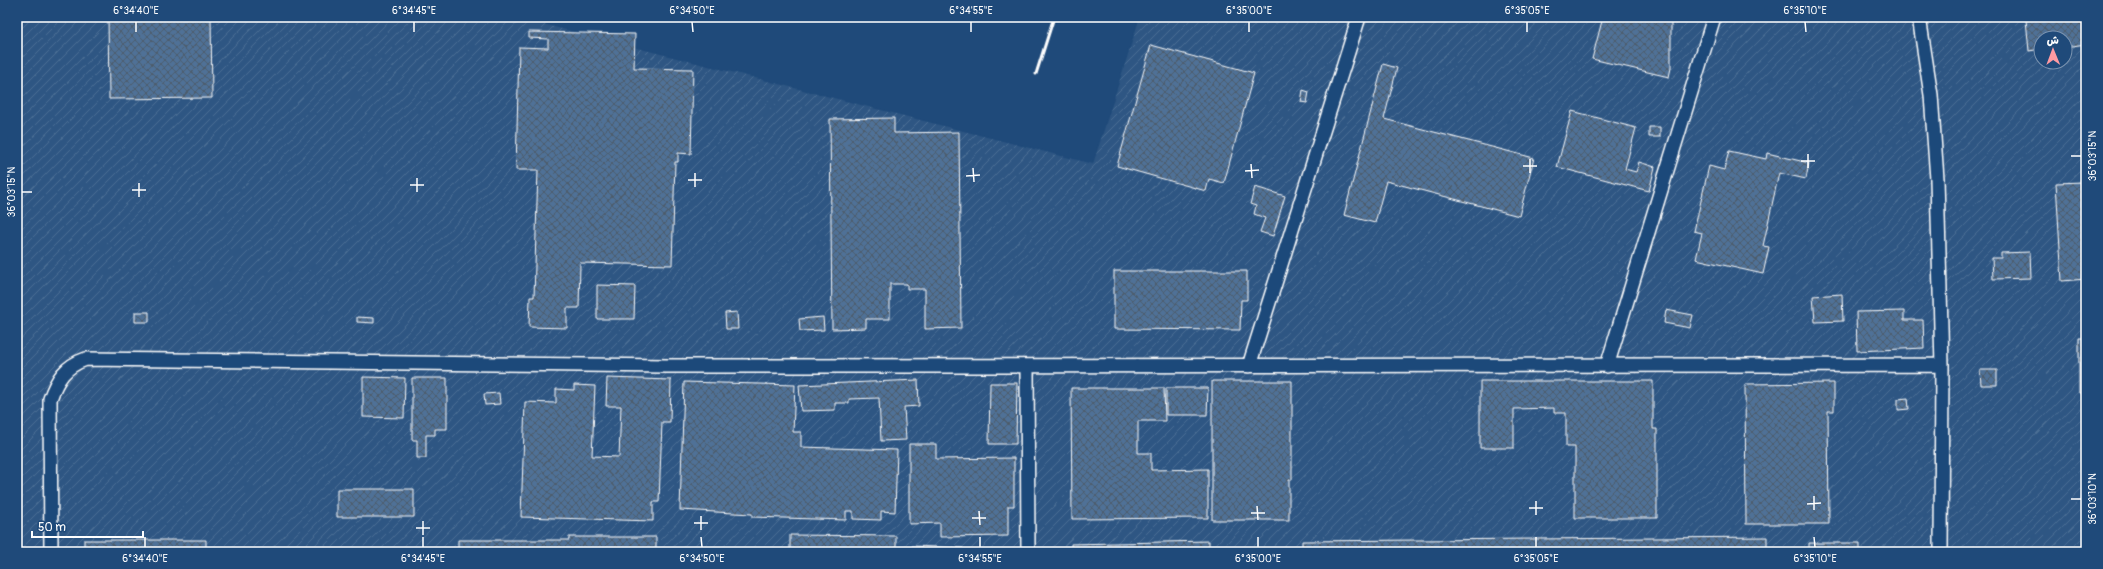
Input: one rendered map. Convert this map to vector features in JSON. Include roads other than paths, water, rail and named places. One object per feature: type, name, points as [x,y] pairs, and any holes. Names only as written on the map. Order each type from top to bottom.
[{"type":"street","points":[[1249,366],[1359,17]]},
{"type":"street","points":[[1608,366],[1714,17]]},
{"type":"street","points":[[1919,17],[1931,95],[1937,180],[1942,365],[1941,552]]},
{"type":"street","points":[[51,552],[50,399],[55,386],[63,373],[74,364],[86,359],[666,366],[1027,367],[1942,365]]},
{"type":"street","points":[[1027,367],[1028,552]]},
{"type":"railway","points":[[1036,74],[1054,17]]}]
